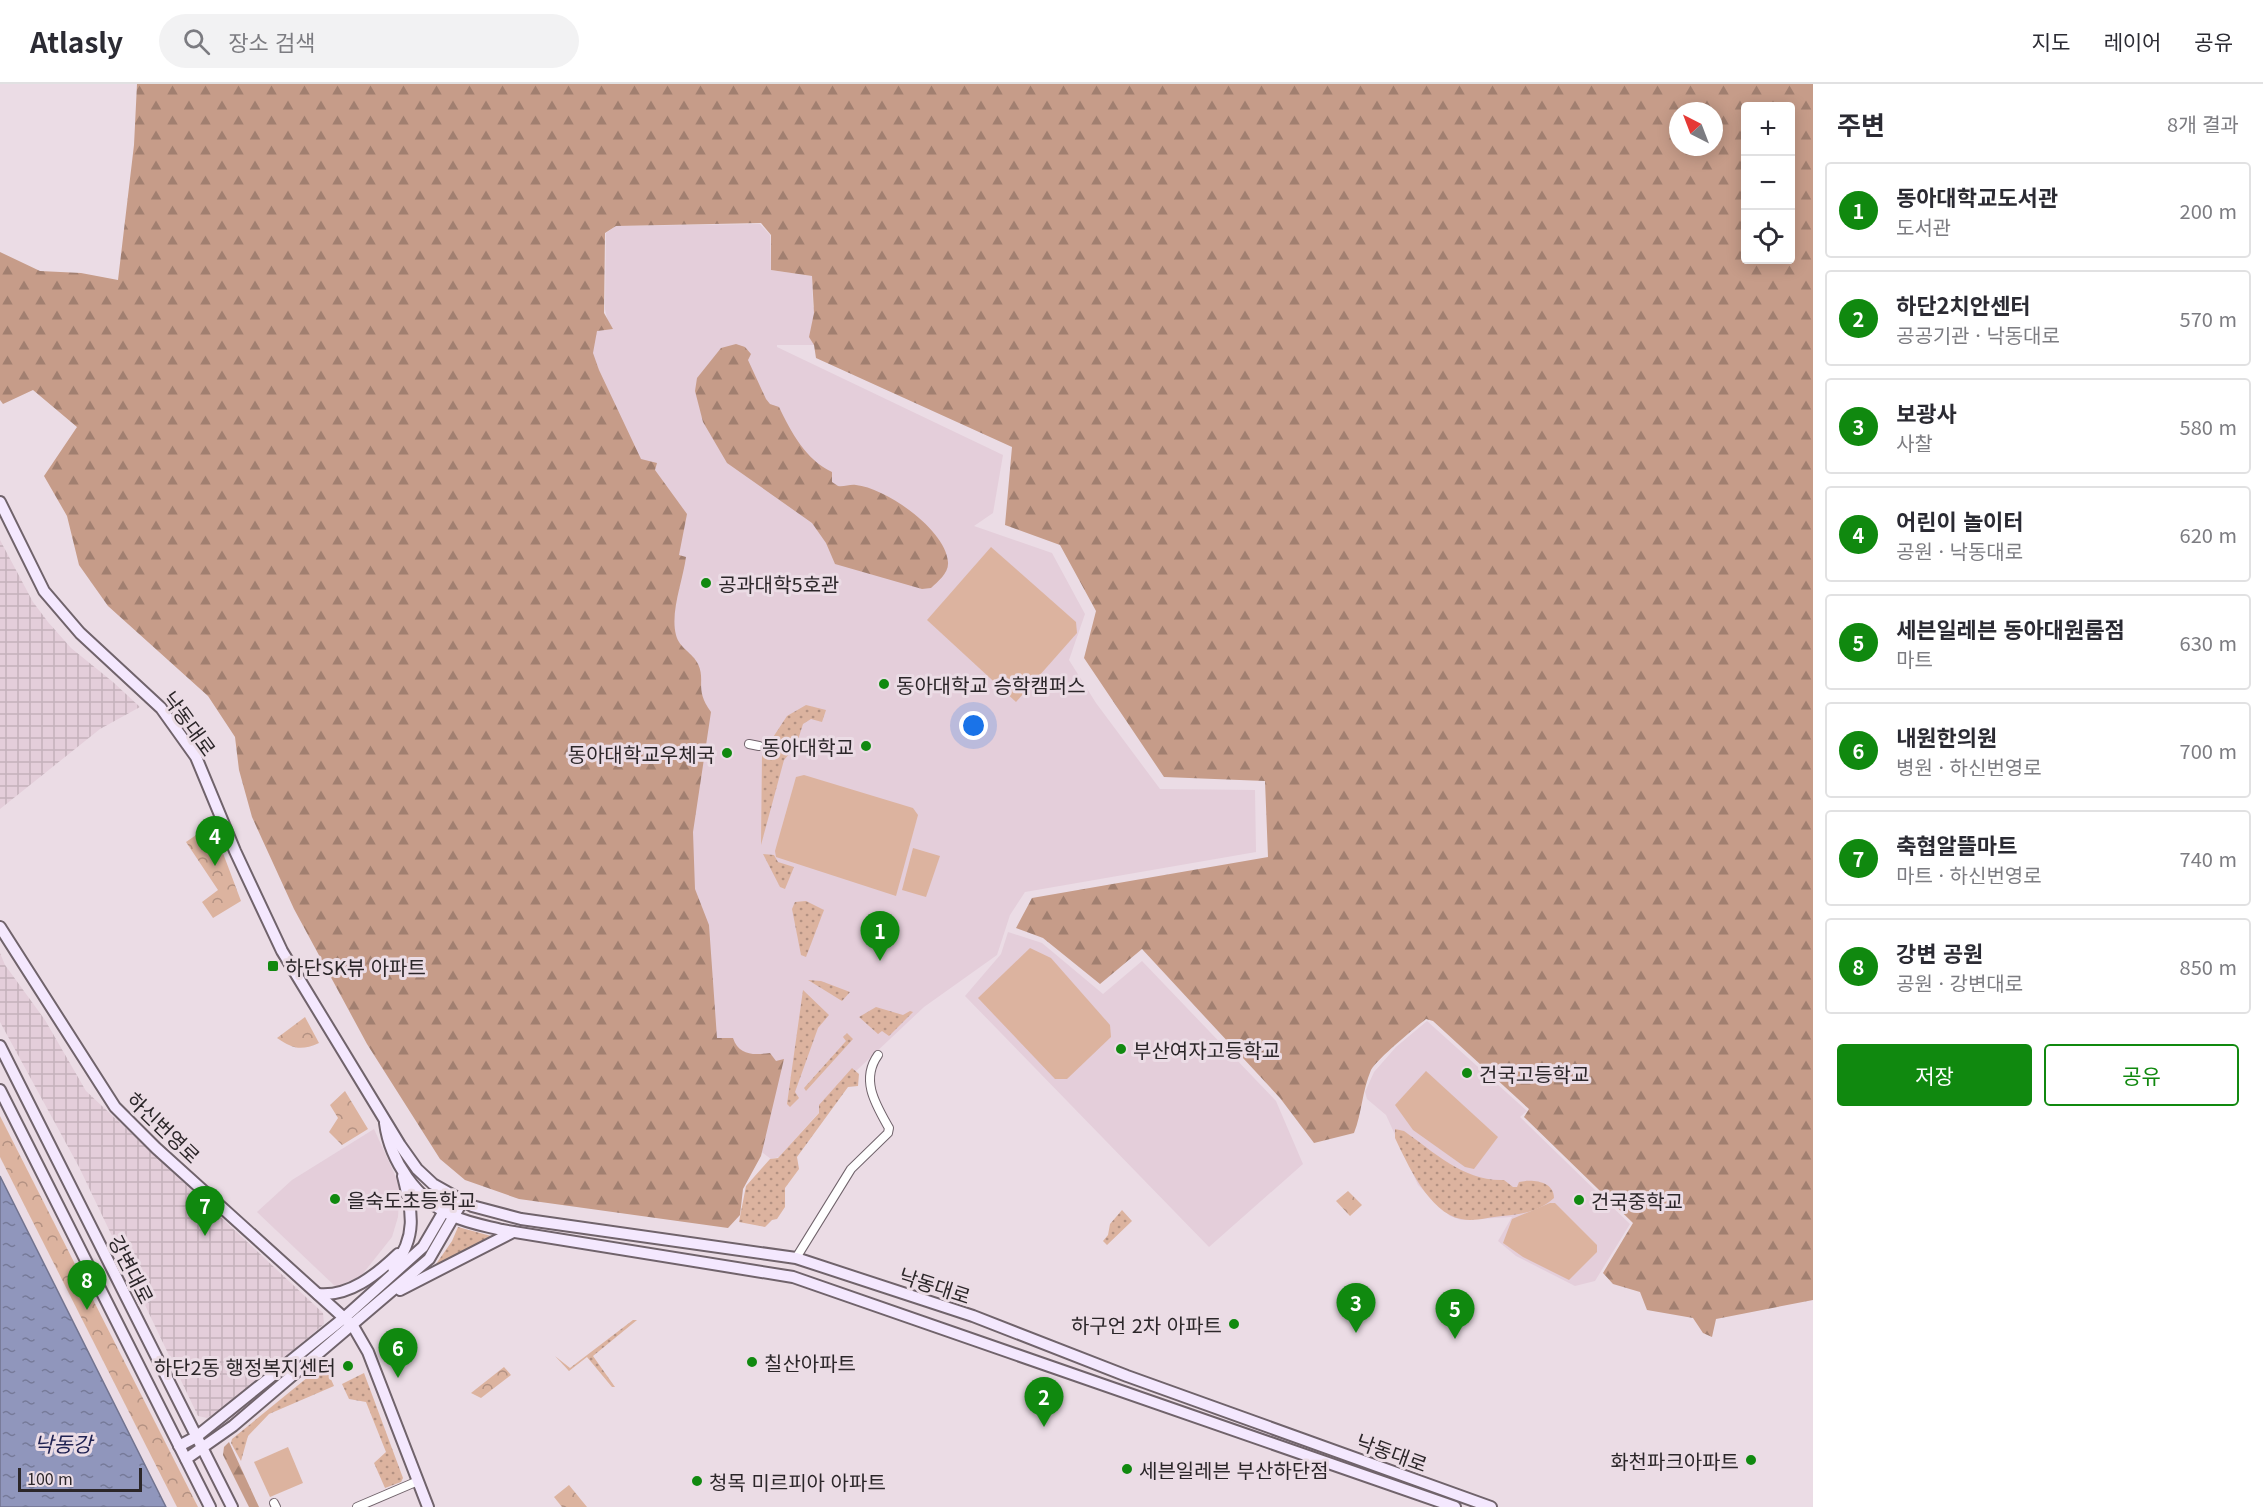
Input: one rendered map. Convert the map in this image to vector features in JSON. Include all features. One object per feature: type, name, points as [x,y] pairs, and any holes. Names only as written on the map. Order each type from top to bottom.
[{"type":"street","name":"낙동대로","points":[[0,502],[44,591],[80,633],[161,708],[196,757],[235,851],[282,951],[417,1169],[457,1200],[521,1219],[796,1258],[973,1316],[1148,1383],[1491,1507]]},
{"type":"street","points":[[749,744],[759,746]]},
{"type":"street","name":"하신번영로","points":[[0,927],[115,1107],[353,1326]]},
{"type":"street","name":"강변대로","points":[[0,1046],[232,1507]]},
{"type":"street","points":[[793,1276],[796,1258],[851,1169],[878,1146],[888,1133],[889,1128],[870,1089],[872,1072],[878,1055]]},
{"type":"street","name":"강변대로","points":[[0,1090],[210,1507]]},
{"type":"street","name":"낙동대로","points":[[384,1116],[387,1139],[400,1166],[417,1190],[455,1218],[513,1232],[793,1276],[1455,1507]]},
{"type":"street","points":[[381,1286],[406,1246],[413,1220],[400,1166]]},
{"type":"street","points":[[179,1446],[196,1437],[381,1286],[423,1247],[444,1212],[457,1200]]},
{"type":"street","points":[[186,1459],[202,1449],[353,1326],[429,1259],[455,1218],[457,1200]]},
{"type":"street","points":[[386,1297],[513,1232]]},
{"type":"street","points":[[317,1294],[331,1295],[353,1287],[379,1272],[406,1246]]},
{"type":"street","points":[[353,1326],[368,1352],[428,1507]]},
{"type":"street","points":[[1142,1398],[1148,1383]]},
{"type":"street","points":[[357,1507],[418,1481]]},
{"type":"shaded area","name":"동아대학교 승학캠퍼스","points":[[760,224],[770,235],[771,270],[812,276],[813,307],[818,310],[814,345],[777,345],[777,347],[1003,455],[993,513],[974,526],[1052,553],[1085,614],[1069,660],[1096,703],[1160,789],[1255,790],[1256,852],[1025,892],[1010,915],[997,955],[924,1007],[856,1071],[779,1157],[771,1159],[723,1123],[638,459],[606,395],[591,352],[595,329],[609,327],[605,309],[606,233],[616,226]]},
{"type":"shaded area","points":[[0,540],[33,602],[48,622],[71,648],[140,707],[100,729],[0,809]]},
{"type":"shaded area","name":"부산여자고등학교","points":[[1008,932],[1042,943],[1103,994],[1142,961],[1276,1101],[1303,1164],[1209,1247],[965,996],[1001,954]]},
{"type":"shaded area","points":[[0,953],[5,965],[45,1020],[86,1091],[323,1313],[324,1324],[227,1407],[207,1418],[198,1416],[79,1167],[0,1022]]},
{"type":"shaded area","points":[[1427,1021],[1527,1111],[1520,1117],[1630,1224],[1595,1281],[1575,1286],[1516,1256],[1498,1241],[1512,1217],[1461,1220],[1450,1216],[1418,1185],[1386,1115],[1367,1099],[1365,1092],[1374,1072],[1396,1047]]},
{"type":"shaded area","name":"을숙도초등학교","points":[[374,1129],[400,1186],[398,1217],[392,1237],[361,1276],[336,1287],[257,1212],[292,1180]]},
{"type":"green space","points":[[137,84],[1813,84],[1813,1300],[1716,1319],[1712,1337],[1703,1333],[1693,1318],[1647,1310],[1640,1292],[1613,1284],[1603,1273],[1633,1223],[1524,1117],[1529,1109],[1433,1021],[1426,1019],[1388,1051],[1371,1070],[1354,1133],[1314,1143],[1280,1098],[1142,949],[1100,984],[1043,938],[1016,928],[1032,898],[1268,857],[1265,781],[1164,777],[1084,658],[1096,611],[1060,545],[1005,525],[1012,447],[816,358],[814,345],[809,337],[814,313],[812,276],[771,270],[771,235],[761,223],[616,226],[605,233],[604,313],[613,329],[597,331],[593,353],[641,459],[657,463],[655,470],[687,514],[679,555],[686,557],[676,606],[676,635],[698,664],[703,697],[711,712],[693,832],[695,889],[709,925],[717,1038],[733,1038],[739,1048],[748,1053],[770,1053],[776,1061],[784,1059],[761,1156],[743,1189],[740,1215],[728,1228],[519,1199],[465,1180],[440,1159],[367,1044],[294,909],[252,817],[239,770],[235,737],[208,696],[108,606],[79,565],[67,516],[44,476],[77,427],[33,390],[3,404],[0,400],[0,252],[40,271],[81,273],[118,280],[134,145]]},
{"type":"green space","points":[[736,344],[745,347],[751,354],[748,360],[766,399],[770,404],[779,407],[807,453],[832,472],[832,482],[838,486],[854,485],[883,494],[898,502],[926,524],[937,537],[945,550],[948,566],[942,577],[931,588],[922,589],[835,564],[826,543],[812,523],[727,463],[703,422],[695,391],[697,378],[721,348]]},
{"type":"green space","points":[[991,547],[1076,622],[1077,633],[1016,702],[927,620]]},
{"type":"green space","points":[[806,705],[826,710],[822,722],[811,719],[803,724],[796,746],[784,760],[761,845],[762,754],[787,716]]},
{"type":"green space","points":[[804,775],[913,808],[918,815],[896,896],[776,857],[775,851],[796,777]]},
{"type":"green space","points":[[212,824],[241,901],[213,918],[202,902],[218,890],[186,842]]},
{"type":"green space","points":[[913,848],[940,856],[926,897],[902,890]]},
{"type":"green space","points":[[763,854],[774,855],[778,862],[794,867],[785,889],[780,887]]},
{"type":"green space","points":[[806,901],[824,910],[806,957],[801,955],[792,909],[795,902]]},
{"type":"green space","points":[[1030,948],[1051,958],[1110,1025],[1111,1037],[1067,1079],[1055,1079],[978,998]]},
{"type":"green space","points":[[808,980],[821,981],[850,992],[842,1001]]},
{"type":"green space","points":[[803,990],[829,1015],[818,1028],[795,1092],[799,1098],[790,1107],[787,1104]]},
{"type":"green space","points":[[876,1007],[903,1015],[910,1011],[913,1012],[889,1036],[882,1031],[878,1034],[859,1017]]},
{"type":"green space","points":[[305,1017],[319,1043],[297,1048],[277,1038]]},
{"type":"green space","points":[[847,1033],[853,1039],[806,1091],[804,1088],[846,1041],[843,1037]]},
{"type":"green space","points":[[852,1068],[859,1074],[858,1086],[848,1087],[797,1157],[799,1169],[785,1188],[785,1207],[777,1219],[772,1220],[765,1227],[739,1222],[746,1186],[770,1159],[778,1158],[819,1113],[819,1105]]},
{"type":"green space","points":[[1426,1071],[1498,1137],[1474,1169],[1465,1167],[1413,1130],[1395,1105]]},
{"type":"green space","points":[[345,1091],[368,1129],[342,1145],[329,1132],[338,1118],[330,1105]]},
{"type":"green space","points":[[0,1116],[198,1507],[177,1507],[0,1157]]},
{"type":"green space","points":[[1395,1129],[1404,1131],[1463,1171],[1476,1176],[1504,1180],[1513,1187],[1517,1187],[1519,1182],[1524,1181],[1541,1182],[1550,1188],[1554,1198],[1530,1212],[1516,1215],[1471,1220],[1449,1215],[1420,1186],[1395,1138]]},
{"type":"green space","points":[[1348,1191],[1362,1205],[1350,1216],[1336,1201]]},
{"type":"green space","points":[[1555,1203],[1597,1245],[1597,1252],[1569,1280],[1523,1257],[1503,1243],[1512,1219]]},
{"type":"green space","points":[[1122,1210],[1132,1221],[1107,1245],[1103,1241],[1108,1235],[1110,1224]]},
{"type":"green space","points":[[458,1227],[491,1236],[434,1267],[452,1241]]},
{"type":"green space","points":[[633,1320],[637,1320],[593,1356],[615,1387],[612,1387],[587,1357],[569,1371],[555,1356],[570,1368]]},
{"type":"green space","points":[[324,1364],[334,1386],[269,1414],[248,1436],[241,1461],[231,1443],[232,1439]]},
{"type":"green space","points":[[504,1367],[511,1375],[481,1398],[471,1393]]},
{"type":"green space","points":[[364,1373],[403,1478],[401,1482],[385,1488],[374,1463],[386,1452],[366,1402],[349,1399],[342,1384]]},
{"type":"green space","points":[[229,1442],[259,1507],[249,1507],[223,1455],[224,1447]]},
{"type":"green space","points":[[288,1447],[303,1483],[270,1497],[254,1462]]},
{"type":"green space","points":[[569,1485],[587,1507],[562,1507],[554,1497]]},
{"type":"water","name":"낙동강","points":[[0,1176],[166,1507],[0,1507]]},
{"type":"place","name":"공과대학5호관","points":[[706,583]]},
{"type":"place","name":"동아대학교 승학캠퍼스","points":[[884,684]]},
{"type":"place","name":"동아대학교","points":[[866,746]]},
{"type":"place","name":"동아대학교우체국","points":[[727,753]]},
{"type":"place","name":"어린이 놀이터","points":[[215,866]]},
{"type":"place","name":"동아대학교도서관","points":[[880,961]]},
{"type":"place","name":"하단SK뷰 아파트","points":[[273,966]]},
{"type":"place","name":"부산여자고등학교","points":[[1121,1049]]},
{"type":"place","name":"건국고등학교","points":[[1467,1073]]},
{"type":"place","name":"을숙도초등학교","points":[[335,1199]]},
{"type":"place","name":"건국중학교","points":[[1579,1200]]},
{"type":"place","name":"축협알뜰마트","points":[[205,1236]]},
{"type":"place","name":"강변 공원","points":[[87,1310]]},
{"type":"place","name":"하구언 2차 아파트","points":[[1234,1324]]},
{"type":"place","name":"보광사","points":[[1356,1333]]},
{"type":"place","name":"세븐일레븐 동아대원룸점","points":[[1455,1339]]},
{"type":"place","name":"칠산아파트","points":[[752,1362]]},
{"type":"place","name":"하단2동 행정복지센터","points":[[348,1366]]},
{"type":"place","name":"내원한의원","points":[[398,1378]]},
{"type":"place","name":"하단2치안센터","points":[[1044,1427]]},
{"type":"place","name":"화천파크아파트","points":[[1751,1460]]},
{"type":"place","name":"세븐일레븐 부산하단점","points":[[1127,1469]]},
{"type":"place","name":"청목 미르피아 아파트","points":[[697,1481]]}]
